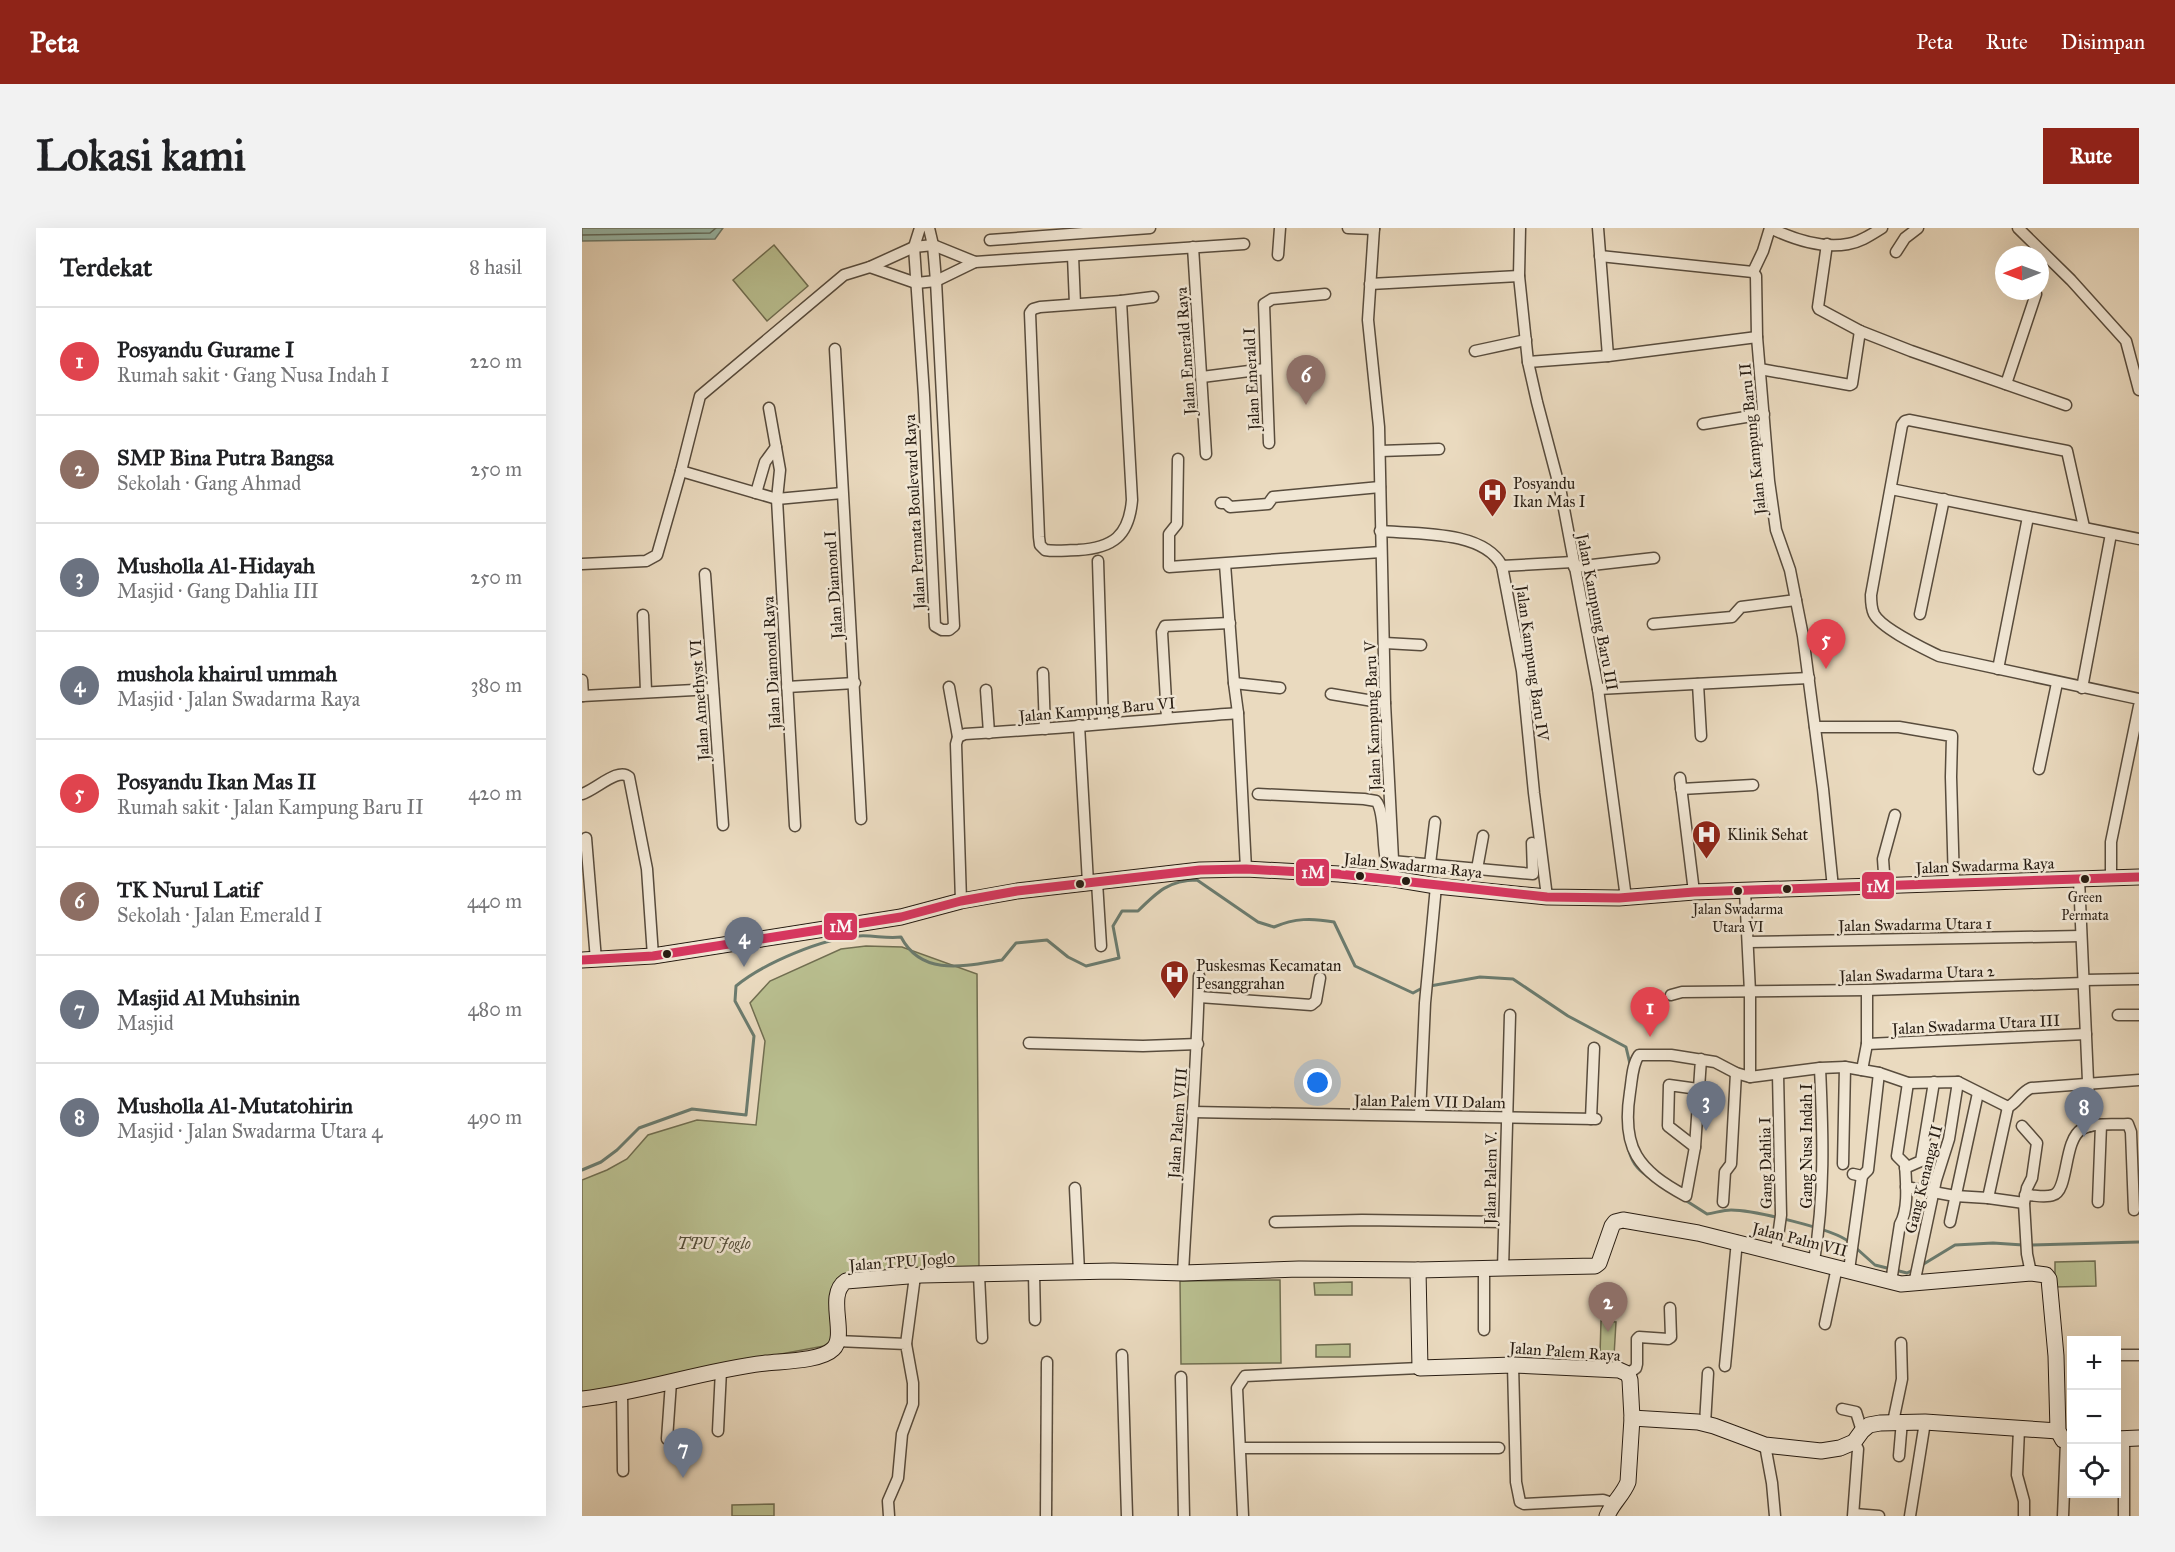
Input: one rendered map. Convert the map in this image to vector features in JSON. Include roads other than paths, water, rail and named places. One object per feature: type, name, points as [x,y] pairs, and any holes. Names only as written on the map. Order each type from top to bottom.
[{"type":"street","name":"Jalan Permata Boulevard Raya","points":[[920,228],[914,247],[935,626],[942,630],[949,630],[954,626],[936,281],[933,245],[928,228]]},
{"type":"street","points":[[990,240],[1040,232],[1149,228]]},
{"type":"street","points":[[1278,255],[1280,228]]},
{"type":"street","points":[[1348,228],[1374,229]]},
{"type":"street","name":"Jalan Kampung Baru III","points":[[1520,228],[1520,276],[1528,362],[1561,493],[1598,689],[1626,898]]},
{"type":"street","points":[[1599,228],[1608,356]]},
{"type":"street","points":[[1600,256],[1753,272],[1770,228],[1804,241],[1827,244],[1848,244],[1864,239],[1882,228]]},
{"type":"street","points":[[1896,252],[1905,238],[1918,228]]},
{"type":"street","points":[[2018,228],[2071,280],[2126,341],[2139,390]]},
{"type":"street","points":[[1124,229],[1126,252]]},
{"type":"street","name":"Jalan Kampung Baru V","points":[[1374,229],[1368,320],[1380,451],[1385,703],[1394,879]]},
{"type":"street","points":[[870,267],[916,283],[936,281],[975,262],[1244,244]]},
{"type":"street","points":[[1827,244],[1819,309],[1860,331],[1911,351],[2066,405]]},
{"type":"street","points":[[582,564],[646,561],[654,558],[661,546],[700,396],[838,279],[914,247],[933,245],[975,262]]},
{"type":"street","name":"Jalan Emerald Raya","points":[[1193,247],[1206,454]]},
{"type":"street","points":[[1073,256],[1075,304]]},
{"type":"street","name":"Jalan Kampung Baru II","points":[[1753,272],[1756,276],[1757,337],[1769,481],[1776,530],[1790,570],[1809,678],[1833,888]]},
{"type":"street","points":[[1371,284],[1520,276]]},
{"type":"street","name":"Jalan Emerald I","points":[[1269,443],[1264,304],[1272,299],[1325,294]]},
{"type":"street","points":[[1121,301],[1131,513],[1121,534],[1107,545],[1096,549],[1045,550],[1040,545],[1039,537],[1030,313],[1033,309],[1153,297]]},
{"type":"street","points":[[2006,384],[2034,300]]},
{"type":"street","points":[[1760,369],[1850,386],[1860,331]]},
{"type":"street","points":[[1528,362],[1608,356],[1757,337]]},
{"type":"street","points":[[1475,351],[1526,340]]},
{"type":"street","name":"Jalan Diamond I","points":[[836,349],[861,819]]},
{"type":"street","points":[[1202,377],[1265,369]]},
{"type":"street","name":"Jalan Diamond Raya","points":[[769,408],[780,470],[777,499],[795,826]]},
{"type":"street","points":[[1703,424],[1764,414]]},
{"type":"street","points":[[2084,527],[2067,451],[1905,421],[1871,595],[1874,614],[1880,622],[1918,646],[1939,656],[2139,699]]},
{"type":"street","points":[[756,493],[765,462],[776,447]]},
{"type":"street","points":[[1380,451],[1439,449]]},
{"type":"street","points":[[1178,459],[1177,524],[1169,534],[1168,566],[1173,568],[1381,552]]},
{"type":"street","points":[[681,471],[777,499],[842,493]]},
{"type":"street","points":[[1221,503],[1232,507],[1269,504],[1274,497],[1380,487]]},
{"type":"street","points":[[1891,489],[2139,539]]},
{"type":"street","points":[[1920,614],[1944,499]]},
{"type":"street","points":[[1998,669],[2028,517]]},
{"type":"street","name":"Jalan Kampung Baru IV","points":[[1380,531],[1448,536],[1475,543],[1497,556],[1502,566],[1522,671],[1547,897]]},
{"type":"street","points":[[2082,687],[2111,534]]},
{"type":"street","points":[[1502,566],[1654,558]]},
{"type":"street","points":[[1098,561],[1103,723]]},
{"type":"street","points":[[1225,564],[1238,713],[1246,869]]},
{"type":"street","name":"Jalan Amethyst VI","points":[[705,574],[723,825]]},
{"type":"street","points":[[1653,624],[1732,617],[1741,607],[1796,600]]},
{"type":"street","points":[[643,615],[646,691]]},
{"type":"street","points":[[1167,718],[1162,632],[1165,626],[1230,623]]},
{"type":"street","points":[[1385,643],[1421,645]]},
{"type":"street","points":[[1043,673],[1045,729]]},
{"type":"street","points":[[1598,689],[1809,678]]},
{"type":"street","points":[[582,680],[583,696],[713,689]]},
{"type":"street","points":[[787,687],[855,683]]},
{"type":"street","points":[[1234,683],[1280,688]]},
{"type":"street","points":[[2039,769],[2057,683]]},
{"type":"street","points":[[1698,684],[1701,736]]},
{"type":"street","points":[[949,687],[958,737],[956,744],[961,901]]},
{"type":"street","points":[[986,690],[989,733]]},
{"type":"street","points":[[1331,694],[1385,703]]},
{"type":"street","points":[[2114,878],[2115,822],[2139,706]]},
{"type":"street","name":"Jalan Kampung Baru VI","points":[[958,737],[965,734],[1238,713]]},
{"type":"street","points":[[1079,725],[1092,883],[1101,946]]},
{"type":"street","points":[[1815,727],[1899,727],[1952,736],[1954,884]]},
{"type":"street","points":[[582,795],[619,773],[629,777],[647,869],[653,956]]},
{"type":"street","points":[[1694,892],[1681,783],[1753,785]]},
{"type":"street","points":[[1258,794],[1376,801],[1381,809],[1382,846],[1386,860],[1533,874],[1532,843]]},
{"type":"street","points":[[1885,887],[1883,859],[1895,815]]},
{"type":"street","points":[[1430,864],[1435,822]]},
{"type":"street","points":[[1477,869],[1483,836]]},
{"type":"street","points":[[586,838],[589,960]]},
{"type":"street","name":"Jalan Swadarma Raya","points":[[589,960],[653,956],[901,917],[961,901],[1017,891],[1200,870],[1246,869],[1394,879],[1436,886],[1547,897],[1626,898],[1694,892],[2139,877]]},
{"type":"street","points":[[2079,879],[2086,1034],[2096,1126],[2098,1202]]},
{"type":"street","points":[[1420,1115],[1425,1002],[1436,886]]},
{"type":"street","points":[[1745,891],[1749,942],[1750,1077]]},
{"type":"street","name":"Jalan Swadarma Utara 1","points":[[1749,942],[2081,936]]},
{"type":"street","name":"Jalan Palem VIII","points":[[1183,1273],[1198,1044],[1199,976]]},
{"type":"street","points":[[1199,997],[1311,1005],[1316,1004],[1320,978]]},
{"type":"street","name":"Jalan Swadarma Utara 2","points":[[1671,995],[1682,992],[1867,990],[2139,979]]},
{"type":"street","points":[[1862,1070],[1867,1044],[1867,990]]},
{"type":"street","name":"Jalan Palem V.","points":[[1503,1269],[1510,1015]]},
{"type":"street","points":[[2118,1015],[2139,1015]]},
{"type":"street","name":"Jalan Swadarma Utara III","points":[[1867,1044],[2086,1034]]},
{"type":"street","points":[[1029,1043],[1143,1046],[1198,1044]]},
{"type":"street","name":"Jalan Palem VII Dalam","points":[[1192,1112],[1594,1119],[1594,1048]]},
{"type":"street","name":"Gang Nusa Indah I","points":[[1695,1147],[1686,1196],[1668,1188],[1638,1161],[1631,1144],[1627,1109],[1635,1063],[1639,1056],[1671,1055],[1701,1059],[1715,1062],[1736,1073],[1750,1077],[1845,1067],[1879,1073],[1908,1083]]},
{"type":"street","points":[[1695,1147],[1701,1059]]},
{"type":"street","points":[[1843,1164],[1845,1067]]},
{"type":"street","name":"Gang Nusa Indah I","points":[[1814,1261],[1821,1218],[1824,1161],[1820,1068]]},
{"type":"street","points":[[1723,1202],[1725,1172],[1731,1164],[1736,1073]]},
{"type":"street","points":[[1825,1324],[1854,1242],[1858,1175],[1868,1170],[1879,1073]]},
{"type":"street","name":"Gang Dahlia I","points":[[1776,1251],[1780,1220],[1778,1074]]},
{"type":"street","points":[[1988,1198],[2008,1107],[2017,1102],[2023,1092],[2031,1088],[2139,1080]]},
{"type":"street","points":[[1905,1168],[1922,1161],[1934,1082]]},
{"type":"street","points":[[1892,1279],[1906,1187],[1905,1164],[1897,1156],[1908,1083],[1959,1082],[2008,1107]]},
{"type":"street","name":"Gang Kenanga II","points":[[1915,1281],[1933,1191],[1949,1139],[1959,1082]]},
{"type":"street","points":[[1695,1147],[1668,1126],[1669,1085],[1698,1089]]},
{"type":"street","points":[[1950,1222],[1978,1093]]},
{"type":"street","points":[[2022,1126],[2037,1143],[2032,1178],[2025,1199],[2027,1254],[2031,1273],[2046,1275],[2049,1279],[2065,1439],[2063,1516]]},
{"type":"street","points":[[1906,1187],[1955,1196],[2025,1199],[2053,1196],[2061,1189],[2072,1141],[2079,1130],[2096,1126],[2130,1126],[2134,1210]]},
{"type":"street","points":[[1075,1188],[1079,1272]]},
{"type":"street","name":"Jalan Palm VII","points":[[1418,1270],[1595,1266],[1599,1263],[1612,1226],[1618,1221],[1698,1233],[1814,1261],[1846,1265],[1901,1284],[1915,1281],[2031,1273]]},
{"type":"street","points":[[1275,1222],[1504,1222]]},
{"type":"street","points":[[1725,1366],[1737,1241]]},
{"type":"street","points":[[1183,1273],[1299,1269],[1418,1270],[1420,1368],[1245,1376],[1237,1388],[1244,1516]]},
{"type":"street","points":[[1484,1269],[1484,1330]]},
{"type":"street","name":"Jalan TPU Joglo","points":[[837,1341],[837,1296],[841,1284],[846,1281],[915,1276],[1079,1272],[1183,1273]]},
{"type":"street","points":[[1034,1274],[1035,1320]]},
{"type":"street","points":[[979,1275],[982,1338]]},
{"type":"street","points":[[889,1516],[888,1501],[897,1478],[902,1434],[913,1404],[913,1383],[906,1344],[915,1276]]},
{"type":"street","points":[[1628,1374],[1637,1364],[1637,1339],[1639,1337],[1668,1339],[1671,1337],[1670,1308]]},
{"type":"street","points":[[582,1399],[622,1394],[739,1366],[805,1359],[827,1353],[835,1348],[837,1341],[906,1344]]},
{"type":"street","points":[[1899,1456],[1901,1343]]},
{"type":"street","points":[[1122,1355],[1127,1516]]},
{"type":"street","points":[[2121,1355],[2139,1355]]},
{"type":"street","points":[[1046,1516],[1047,1362]]},
{"type":"street","points":[[1513,1365],[1516,1482],[1520,1502],[1524,1504],[1603,1500],[1610,1510]]},
{"type":"street","name":"Jalan Palem Raya","points":[[1420,1368],[1513,1365],[1619,1370],[1628,1374],[1632,1418],[1628,1482],[1625,1490],[1610,1510]]},
{"type":"street","points":[[718,1431],[721,1370]]},
{"type":"street","points":[[1705,1424],[1708,1374]]},
{"type":"street","points":[[1181,1377],[1184,1516]]},
{"type":"street","points":[[667,1439],[671,1382]]},
{"type":"street","points":[[622,1394],[623,1471]]},
{"type":"street","points":[[1842,1409],[1856,1412],[1858,1415],[1854,1515],[1879,1516]]},
{"type":"street","points":[[1632,1418],[1705,1424],[1765,1445],[1821,1451],[1840,1448],[1869,1425],[1898,1422],[2019,1429],[2065,1439]]},
{"type":"street","points":[[1910,1516],[1925,1422]]},
{"type":"street","points":[[2019,1429],[2017,1474],[2024,1500],[2025,1516]]},
{"type":"street","points":[[2124,1516],[2126,1439]]},
{"type":"street","points":[[1765,1445],[1775,1516]]},
{"type":"street","points":[[1241,1448],[1498,1448]]},
{"type":"water","points":[[582,228],[723,228],[715,239],[582,241]]},
{"type":"waterway","points":[[582,1170],[601,1162],[639,1128],[692,1109],[746,1115],[754,1036],[735,1001],[736,986],[778,961],[829,941],[864,936],[901,937],[910,950],[920,958],[946,966],[959,966],[1002,960],[1016,943],[1047,940],[1068,957],[1086,966],[1119,958],[1113,926],[1122,911],[1138,911],[1164,888],[1179,882],[1197,880],[1258,922],[1274,927],[1304,920],[1334,922],[1355,966],[1413,993],[1424,987]]},
{"type":"waterway","points":[[1430,986],[1480,977],[1513,979],[1568,1016],[1626,1047],[1630,1064]]},
{"type":"waterway","points":[[1629,1151],[1638,1168],[1652,1179]]},
{"type":"waterway","points":[[1685,1200],[1707,1214],[1725,1210],[1756,1213],[1811,1226],[1849,1242]]},
{"type":"waterway","points":[[2030,1245],[2139,1242]]},
{"type":"waterway","points":[[1922,1265],[1955,1245],[1993,1243],[2023,1245]]},
{"type":"waterway","points":[[1856,1248],[1875,1265],[1907,1273],[1913,1270]]},
{"type":"place","name":"TK Nurul Latif","points":[[1306,405]]},
{"type":"place","name":"Posyandu Ikan Mas I","points":[[1492,518]]},
{"type":"place","name":"Posyandu Ikan Mas II","points":[[1826,669]]},
{"type":"place","name":"Klinik Sehat","points":[[1706,860]]},
{"type":"place","name":"Green Permata","points":[[2085,879]]},
{"type":"place","name":"Jalan Swadarma Utara VI","points":[[1738,891]]},
{"type":"place","name":"mushola khairul ummah","points":[[744,967]]},
{"type":"place","name":"Puskesmas Kecamatan Pesanggrahan","points":[[1175,1000]]},
{"type":"place","name":"Posyandu Gurame I","points":[[1650,1037]]},
{"type":"place","name":"Musholla Al-Hidayah","points":[[1706,1131]]},
{"type":"place","name":"Musholla Al-Mutatohirin","points":[[2084,1137]]},
{"type":"place","name":"SMP Bina Putra Bangsa","points":[[1608,1332]]},
{"type":"place","name":"Masjid Al Muhsinin","points":[[683,1478]]},
{"type":"park label","name":"TPU Joglo","points":[[714,1243]]}]
